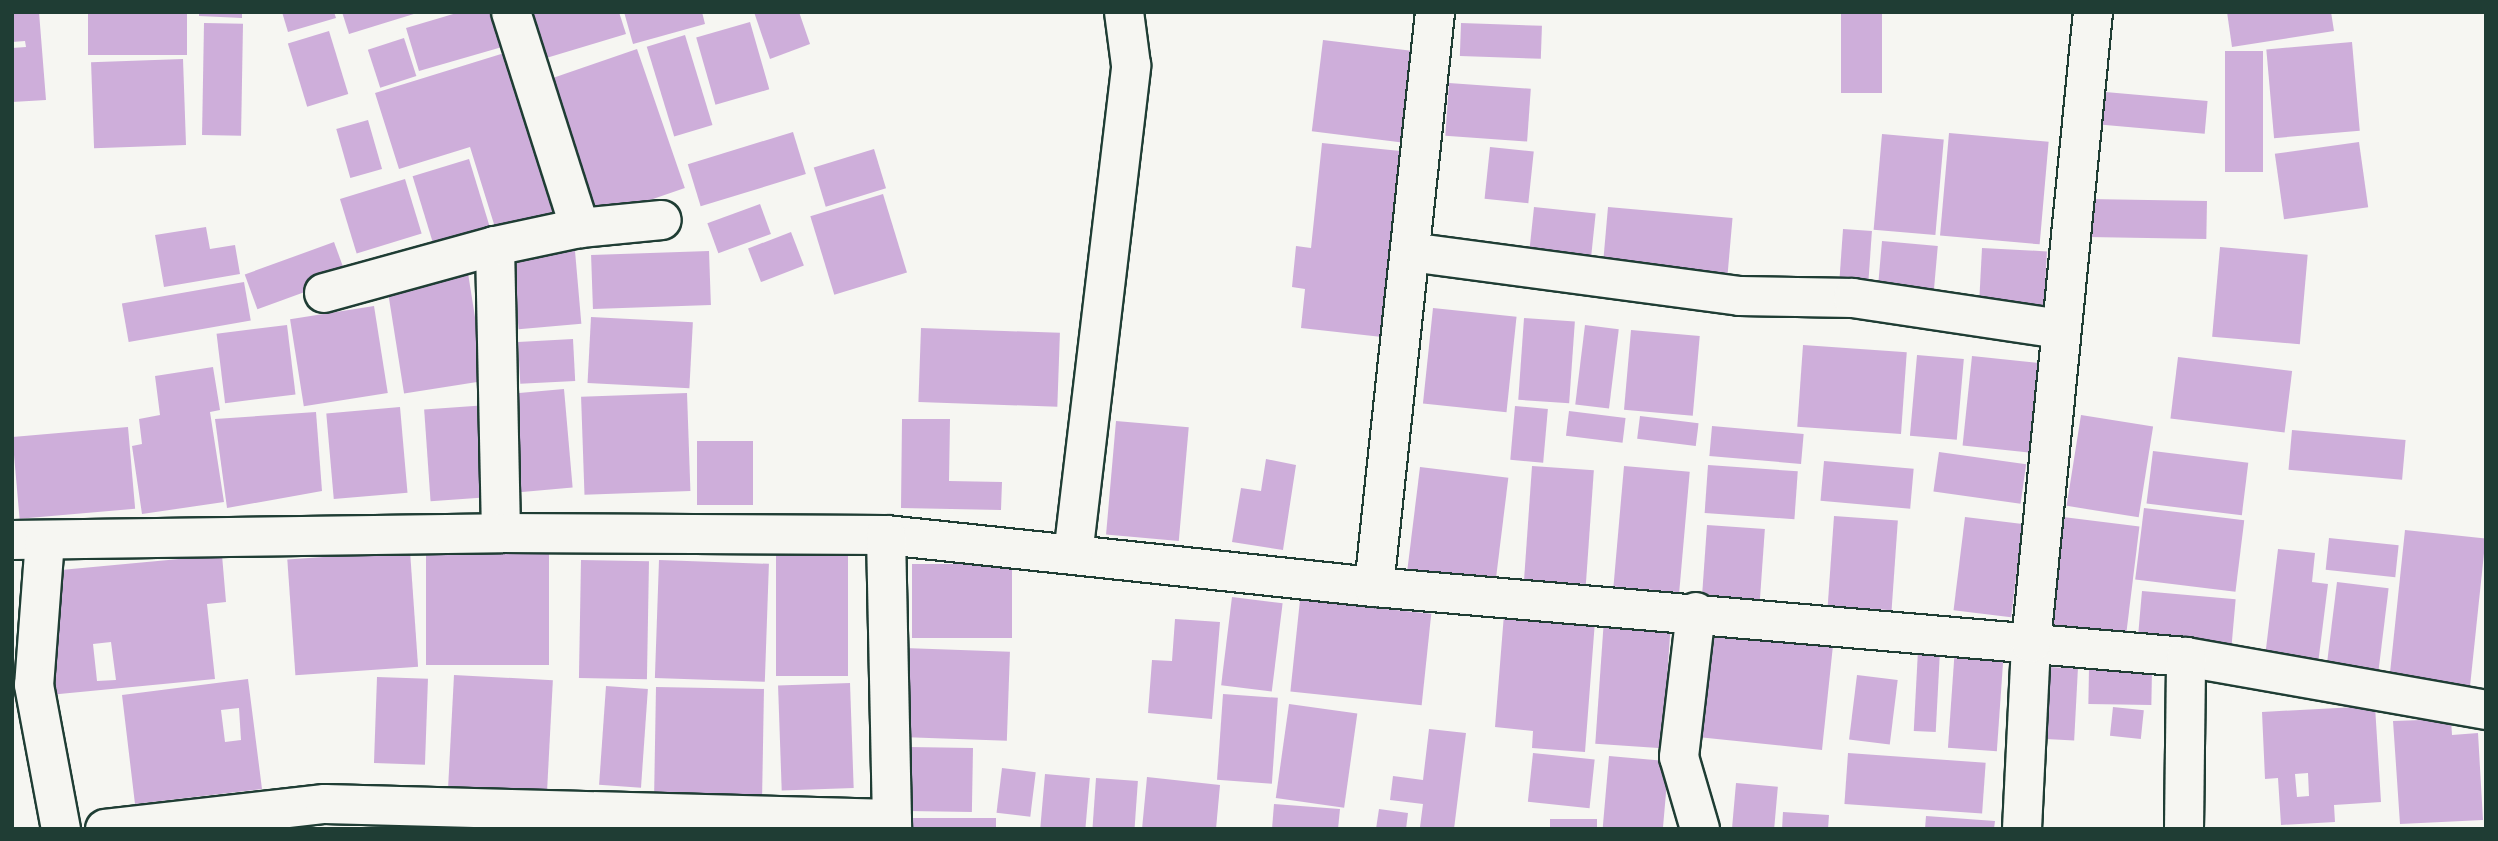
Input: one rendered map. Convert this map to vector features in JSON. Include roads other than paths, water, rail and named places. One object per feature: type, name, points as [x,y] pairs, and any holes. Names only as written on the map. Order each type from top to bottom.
[{"type":"street","points":[[511,12],[580,228]]},
{"type":"street","points":[[1073,555],[1130,65],[1124,12]]},
{"type":"street","points":[[1374,587],[1435,12]]},
{"type":"street","points":[[2022,829],[2031,643],[2093,12]]},
{"type":"street","points":[[324,293],[495,246],[580,228],[662,220]]},
{"type":"street","points":[[495,246],[501,533]]},
{"type":"street","points":[[1409,252],[1740,296],[1853,298],[2061,329]]},
{"type":"street","points":[[61,829],[34,685],[29,540],[501,533],[886,535],[1374,587],[1696,612],[2186,657],[2486,710]]},
{"type":"street","points":[[105,829],[325,804],[602,821],[892,824],[886,535]]},
{"type":"street","points":[[1696,612],[1679,757],[1700,829]]},
{"type":"street","points":[[2184,829],[2186,657]]}]
